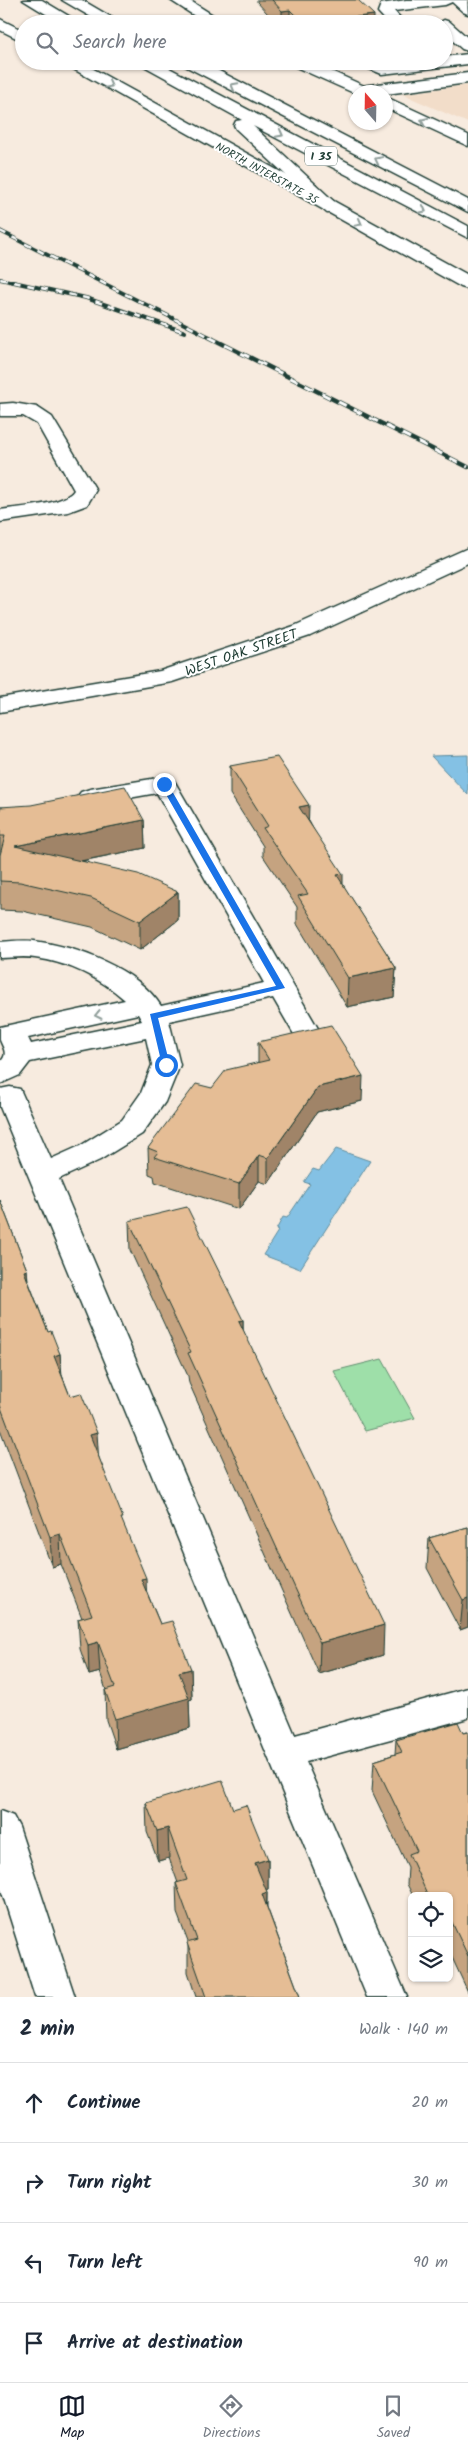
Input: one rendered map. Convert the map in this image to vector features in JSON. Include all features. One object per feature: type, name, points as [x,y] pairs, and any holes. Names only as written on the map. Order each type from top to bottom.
[{"type":"main road","points":[[31,0],[58,15]]},
{"type":"main road","points":[[70,0],[99,15]]},
{"type":"main road","points":[[178,0],[204,15]]},
{"type":"main road","points":[[389,15],[386,12],[386,7],[444,0]]},
{"type":"main road","points":[[458,0],[468,9]]},
{"type":"main road","points":[[420,3],[434,15]]},
{"type":"main road","points":[[0,24],[15,32]]},
{"type":"main road","points":[[453,32],[468,46]]},
{"type":"main road","points":[[453,61],[468,59]]},
{"type":"main road","name":"NORTH INTERSTATE 35","points":[[83,70],[468,283]]},
{"type":"main road","name":"I 35","points":[[160,70],[468,233]]},
{"type":"main road","points":[[204,70],[468,207]]},
{"type":"main road","points":[[315,70],[348,85]]},
{"type":"main road","points":[[451,70],[463,78]]},
{"type":"main road","points":[[175,78],[260,140],[306,187],[333,209]]},
{"type":"main road","points":[[393,88],[463,78]]},
{"type":"main road","points":[[393,105],[468,141]]},
{"type":"main road","points":[[0,410],[17,408],[36,412],[46,421],[85,490],[79,500],[60,507],[0,516]]},
{"type":"main road","name":"WEST OAK STREET","points":[[0,705],[164,678],[302,631],[468,555]]},
{"type":"main road","points":[[69,800],[164,784],[308,1037]]},
{"type":"main road","points":[[0,950],[34,949],[71,958],[102,970],[133,992],[152,1016],[166,1065],[155,1095],[132,1127],[90,1153],[42,1175]]},
{"type":"main road","points":[[281,988],[152,1016],[9,1040],[11,1068],[5,1085],[387,1997]]},
{"type":"main road","points":[[284,1753],[468,1703]]},
{"type":"main road","points":[[0,1827],[54,1997]]},
{"type":"shaded area","points":[[468,85],[468,123],[402,94]]},
{"type":"green space","points":[[382,1359],[415,1418],[365,1431],[334,1371]]},
{"type":"water","points":[[468,755],[468,795],[431,756]]},
{"type":"water","points":[[336,1149],[370,1161],[300,1269],[263,1255],[278,1231],[276,1230],[283,1217],[287,1218],[310,1184],[304,1182],[313,1169],[319,1171]]},
{"type":"building","points":[[272,0],[358,0],[374,15],[295,15],[290,10],[282,11]]},
{"type":"building","points":[[277,757],[309,805],[299,807],[343,874],[337,875],[396,968],[348,978],[298,896],[308,894],[263,828],[268,826],[230,766]]},
{"type":"building","points":[[125,786],[144,820],[15,846],[138,874],[178,892],[140,921],[91,898],[20,882],[0,881],[0,855],[5,836],[0,836],[0,807],[31,805]]},
{"type":"building","points":[[331,1025],[363,1076],[318,1087],[268,1158],[259,1155],[239,1184],[154,1157],[158,1152],[148,1148],[196,1084],[212,1088],[226,1070],[269,1060],[258,1042]]},
{"type":"building","points":[[0,1200],[27,1270],[24,1271],[48,1332],[51,1331],[60,1354],[54,1356],[70,1396],[81,1393],[97,1433],[90,1435],[146,1578],[141,1579],[160,1624],[172,1621],[191,1669],[179,1672],[189,1698],[115,1719],[105,1690],[115,1687],[98,1642],[88,1645],[78,1619],[92,1615],[60,1534],[50,1537],[0,1405]]},
{"type":"building","points":[[187,1207],[243,1320],[239,1321],[384,1625],[320,1643],[188,1353],[191,1352],[129,1221]]},
{"type":"building","points":[[468,1527],[468,1598],[463,1600],[429,1538]]},
{"type":"building","points":[[458,1722],[463,1733],[468,1732],[468,1956],[453,1924],[453,1892],[426,1892],[409,1854],[417,1851],[374,1761],[402,1752],[396,1740]]},
{"type":"building","points":[[222,1780],[233,1809],[246,1805],[268,1859],[255,1863],[267,1892],[262,1894],[300,1997],[206,1997],[187,1943],[197,1940],[176,1883],[187,1880],[168,1828],[157,1831],[146,1803]]},
{"type":"railway","points":[[0,231],[212,338]]},
{"type":"railway","points":[[0,279],[86,298],[185,332]]},
{"type":"railway","points":[[209,337],[468,467]]},
{"type":"route","points":[[164,784],[281,988],[153,1016],[158,1027],[166,1065]]}]
